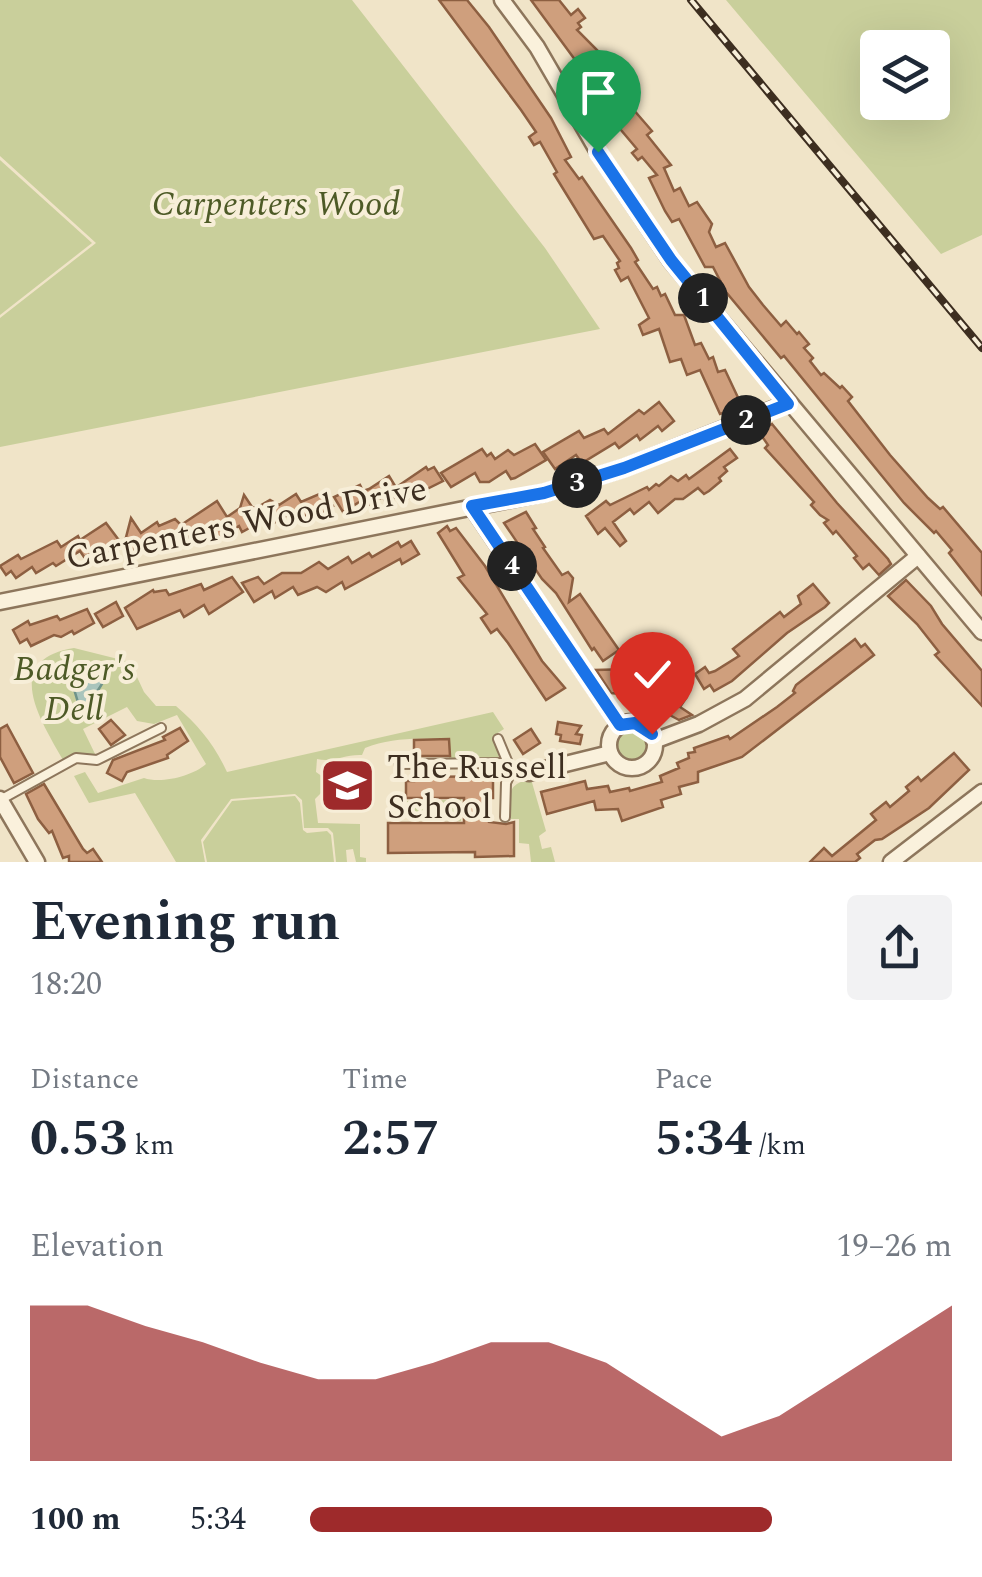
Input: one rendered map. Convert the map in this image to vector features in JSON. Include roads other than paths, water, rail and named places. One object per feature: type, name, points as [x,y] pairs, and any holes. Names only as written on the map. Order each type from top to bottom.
[{"type":"street","points":[[502,0],[537,47],[598,152],[671,260],[982,632]]},
{"type":"street","name":"Carpenters Wood Drive","points":[[0,602],[544,493],[624,468],[788,404]]},
{"type":"street","points":[[472,506],[620,725]]},
{"type":"street","points":[[654,740],[699,724],[746,699],[918,556]]},
{"type":"street","points":[[620,725],[642,725],[654,740],[652,755],[642,766],[620,764],[610,753],[610,740],[620,725]]},
{"type":"street","points":[[529,773],[610,753]]},
{"type":"street","points":[[891,862],[982,792]]},
{"type":"street","points":[[0,800],[37,862]]},
{"type":"lane","points":[[0,800],[76,758],[97,760],[161,728]]},
{"type":"lane","points":[[498,739],[509,768],[506,817]]},
{"type":"lane","points":[[400,764],[509,768],[529,773]]},
{"type":"water","points":[[105,678],[92,700],[89,716],[83,719],[74,689],[80,682]]},
{"type":"railway","points":[[691,0],[982,348]]},
{"type":"place","name":"The Russell School","points":[[348,786]]},
{"type":"park label","name":"Carpenters Wood","points":[[276,203]]},
{"type":"park label","name":"Badger's Dell","points":[[74,688]]}]
